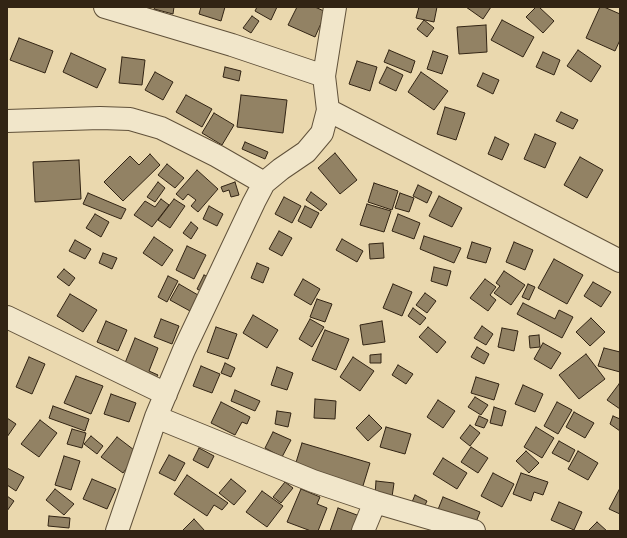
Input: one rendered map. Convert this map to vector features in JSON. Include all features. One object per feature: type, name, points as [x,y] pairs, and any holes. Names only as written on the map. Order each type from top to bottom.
[{"type":"street","points":[[105,7],[232,45],[324,76]]},
{"type":"street","points":[[117,531],[156,417],[184,350],[264,183],[306,152],[322,133],[328,110],[324,76],[335,7]]},
{"type":"street","points":[[328,110],[620,260]]},
{"type":"street","points":[[7,121],[100,118],[130,119],[162,128],[217,156],[264,183]]},
{"type":"street","points":[[7,318],[166,394]]},
{"type":"street","points":[[156,417],[313,481],[375,502],[474,531]]},
{"type":"street","points":[[364,531],[375,502]]},
{"type":"building","points":[[155,7],[174,7],[173,14],[154,9]]},
{"type":"building","points":[[201,7],[225,7],[221,21],[199,14]]},
{"type":"building","points":[[257,7],[277,7],[271,20],[255,11]]},
{"type":"building","points":[[297,7],[315,7],[326,12],[315,37],[288,25]]},
{"type":"building","points":[[419,7],[437,7],[434,22],[416,18]]},
{"type":"building","points":[[466,7],[491,7],[483,19]]},
{"type":"building","points":[[536,7],[539,7],[554,21],[543,33],[526,17]]},
{"type":"building","points":[[600,7],[604,7],[620,14],[620,40],[615,51],[586,38]]},
{"type":"building","points":[[252,16],[259,21],[251,33],[243,28]]},
{"type":"building","points":[[424,20],[434,28],[427,37],[417,29]]},
{"type":"building","points":[[502,20],[534,37],[523,57],[491,40]]},
{"type":"building","points":[[486,25],[487,52],[459,54],[457,27]]},
{"type":"building","points":[[19,38],[53,51],[45,73],[10,60]]},
{"type":"building","points":[[389,50],[415,61],[411,73],[384,62]]},
{"type":"building","points":[[578,50],[601,66],[591,82],[567,66]]},
{"type":"building","points":[[433,51],[448,56],[442,74],[427,69]]},
{"type":"building","points":[[543,52],[560,60],[554,75],[536,67]]},
{"type":"building","points":[[71,53],[106,69],[97,88],[63,72]]},
{"type":"building","points":[[122,57],[145,60],[142,85],[119,83]]},
{"type":"building","points":[[357,61],[377,67],[370,91],[349,84]]},
{"type":"building","points":[[225,67],[241,71],[239,81],[223,77]]},
{"type":"building","points":[[387,67],[403,75],[396,91],[379,83]]},
{"type":"building","points":[[155,72],[173,82],[163,100],[145,90]]},
{"type":"building","points":[[421,72],[448,91],[434,110],[408,92]]},
{"type":"building","points":[[483,73],[499,80],[493,94],[477,86]]},
{"type":"building","points":[[186,95],[212,109],[202,127],[176,112]]},
{"type":"building","points":[[241,95],[287,100],[283,133],[237,127]]},
{"type":"building","points":[[445,107],[465,113],[456,140],[437,134]]},
{"type":"building","points":[[561,112],[578,120],[573,129],[556,121]]},
{"type":"building","points":[[214,113],[234,125],[222,145],[202,133]]},
{"type":"building","points":[[535,134],[556,143],[545,168],[524,159]]},
{"type":"building","points":[[495,137],[509,144],[502,160],[488,154]]},
{"type":"building","points":[[245,142],[268,152],[265,159],[242,149]]},
{"type":"building","points":[[335,153],[357,180],[340,194],[318,168]]},
{"type":"building","points":[[150,154],[160,165],[123,201],[104,182],[130,156],[139,165]]},
{"type":"building","points":[[580,157],[603,170],[587,198],[564,185]]},
{"type":"building","points":[[79,160],[81,199],[35,202],[33,162]]},
{"type":"building","points":[[167,164],[184,178],[175,188],[158,175]]},
{"type":"building","points":[[197,170],[218,189],[198,212],[191,206],[196,200],[188,194],[183,200],[176,194]]},
{"type":"building","points":[[158,182],[165,188],[155,202],[147,197]]},
{"type":"building","points":[[235,182],[239,195],[231,197],[229,190],[223,192],[221,187]]},
{"type":"building","points":[[374,183],[398,191],[392,210],[368,202]]},
{"type":"building","points":[[418,185],[432,192],[427,203],[413,196]]},
{"type":"building","points":[[311,192],[327,204],[321,211],[306,200]]},
{"type":"building","points":[[88,193],[126,209],[121,219],[83,204]]},
{"type":"building","points":[[400,193],[414,198],[409,212],[395,208]]},
{"type":"building","points":[[439,196],[462,208],[452,227],[429,216]]},
{"type":"building","points":[[284,197],[301,206],[292,223],[275,214]]},
{"type":"building","points":[[161,199],[169,205],[152,227],[134,215],[145,201],[155,207]]},
{"type":"building","points":[[174,199],[185,206],[170,228],[158,220]]},
{"type":"building","points":[[367,204],[391,211],[384,232],[360,225]]},
{"type":"building","points":[[209,206],[223,214],[217,226],[203,219]]},
{"type":"building","points":[[305,206],[319,213],[311,228],[298,221]]},
{"type":"building","points":[[95,214],[109,222],[101,237],[86,228]]},
{"type":"building","points":[[398,214],[420,223],[414,239],[392,231]]},
{"type":"building","points":[[191,222],[198,228],[191,239],[183,233]]},
{"type":"building","points":[[279,231],[292,238],[282,256],[269,249]]},
{"type":"building","points":[[424,236],[461,248],[454,263],[420,249]]},
{"type":"building","points":[[154,237],[173,250],[162,266],[143,253]]},
{"type":"building","points":[[342,239],[363,251],[357,262],[336,250]]},
{"type":"building","points":[[75,240],[91,249],[85,259],[69,251]]},
{"type":"building","points":[[472,242],[491,248],[486,263],[467,258]]},
{"type":"building","points":[[514,242],[533,250],[525,270],[506,262]]},
{"type":"building","points":[[383,243],[384,258],[370,259],[369,244]]},
{"type":"building","points":[[187,246],[206,255],[194,279],[176,270]]},
{"type":"building","points":[[103,253],[117,258],[112,269],[99,263]]},
{"type":"building","points":[[554,259],[583,275],[567,304],[538,288]]},
{"type":"building","points":[[257,263],[269,268],[263,283],[251,278]]},
{"type":"building","points":[[434,267],[451,271],[447,286],[431,281]]},
{"type":"building","points":[[64,269],[75,278],[69,286],[57,277]]},
{"type":"building","points":[[504,271],[525,285],[511,305],[494,293],[500,286],[496,283]]},
{"type":"building","points":[[204,275],[214,280],[207,294],[197,289]]},
{"type":"building","points":[[168,276],[178,281],[167,302],[158,297]]},
{"type":"building","points":[[303,279],[320,289],[311,305],[294,295]]},
{"type":"building","points":[[485,279],[496,287],[490,295],[496,300],[488,311],[470,298]]},
{"type":"building","points":[[593,282],[611,292],[601,307],[584,296]]},
{"type":"building","points":[[179,284],[198,295],[190,311],[170,300]]},
{"type":"building","points":[[393,284],[412,292],[402,316],[383,308]]},
{"type":"building","points":[[528,284],[535,287],[529,300],[522,297]]},
{"type":"building","points":[[425,293],[436,301],[427,313],[416,305]]},
{"type":"building","points":[[70,294],[97,310],[83,332],[57,316]]},
{"type":"building","points":[[317,299],[332,304],[325,322],[310,317]]},
{"type":"building","points":[[523,303],[555,319],[559,310],[573,317],[562,338],[517,314]]},
{"type":"building","points":[[413,308],[426,318],[420,325],[408,316]]},
{"type":"building","points":[[253,315],[278,330],[267,348],[243,333]]},
{"type":"building","points":[[591,318],[605,332],[590,346],[576,332]]},
{"type":"building","points":[[161,319],[179,326],[172,344],[154,337]]},
{"type":"building","points":[[310,319],[324,327],[312,347],[299,339]]},
{"type":"building","points":[[106,321],[127,330],[118,351],[97,342]]},
{"type":"building","points":[[382,321],[385,342],[363,345],[360,325]]},
{"type":"building","points":[[482,326],[493,334],[486,345],[474,338]]},
{"type":"building","points":[[216,327],[237,334],[228,359],[207,352]]},
{"type":"building","points":[[428,327],[446,342],[437,353],[419,337]]},
{"type":"building","points":[[502,328],[518,331],[514,351],[498,347]]},
{"type":"building","points":[[325,330],[349,339],[336,370],[312,360]]},
{"type":"building","points":[[539,335],[540,347],[530,348],[529,336]]},
{"type":"building","points":[[135,338],[158,348],[149,371],[158,375],[156,378],[123,368]]},
{"type":"building","points":[[543,343],[561,353],[551,369],[534,359]]},
{"type":"building","points":[[477,347],[489,354],[484,364],[471,357]]},
{"type":"building","points":[[604,348],[620,352],[620,372],[598,366]]},
{"type":"building","points":[[381,354],[381,363],[370,363],[370,355]]},
{"type":"building","points":[[586,354],[605,379],[579,399],[559,375]]},
{"type":"building","points":[[29,357],[45,364],[32,394],[16,387]]},
{"type":"building","points":[[353,357],[374,371],[360,391],[340,377]]},
{"type":"building","points":[[225,363],[235,368],[231,377],[221,373]]},
{"type":"building","points":[[398,365],[413,374],[406,384],[392,375]]},
{"type":"building","points":[[201,366],[220,374],[212,393],[193,386]]},
{"type":"building","points":[[277,367],[293,373],[287,390],[271,385]]},
{"type":"building","points":[[76,376],[103,386],[91,414],[64,403]]},
{"type":"building","points":[[476,377],[499,384],[494,400],[471,393]]},
{"type":"building","points":[[619,384],[620,385],[620,409],[607,400]]},
{"type":"building","points":[[523,385],[543,394],[535,412],[515,404]]},
{"type":"building","points":[[235,390],[260,401],[255,411],[231,401]]},
{"type":"building","points":[[111,394],[136,403],[129,422],[104,414]]},
{"type":"building","points":[[475,397],[488,405],[481,415],[468,407]]},
{"type":"building","points":[[315,399],[336,401],[335,419],[314,418]]},
{"type":"building","points":[[438,400],[455,411],[443,428],[427,417]]},
{"type":"building","points":[[221,402],[250,417],[247,424],[242,422],[235,435],[211,423]]},
{"type":"building","points":[[557,402],[572,410],[558,434],[544,426]]},
{"type":"building","points":[[53,406],[89,419],[85,431],[49,418]]},
{"type":"building","points":[[494,407],[506,411],[502,426],[490,423]]},
{"type":"building","points":[[277,411],[291,413],[288,427],[275,424]]},
{"type":"building","points":[[574,412],[594,423],[585,438],[566,427]]},
{"type":"building","points":[[369,415],[382,428],[368,441],[356,428]]},
{"type":"building","points":[[479,416],[488,420],[484,428],[475,425]]},
{"type":"building","points":[[613,416],[620,419],[620,431],[610,424]]},
{"type":"building","points":[[7,418],[16,424],[7,437]]},
{"type":"building","points":[[40,420],[57,433],[39,457],[21,444]]},
{"type":"building","points":[[470,425],[480,433],[470,446],[460,438]]},
{"type":"building","points":[[386,427],[411,434],[405,454],[380,447]]},
{"type":"building","points":[[536,427],[554,438],[542,458],[524,447]]},
{"type":"building","points":[[72,429],[86,433],[82,448],[67,444]]},
{"type":"building","points":[[273,432],[291,440],[282,457],[265,448]]},
{"type":"building","points":[[91,436],[103,446],[97,454],[84,444]]},
{"type":"building","points":[[117,437],[138,453],[123,473],[101,457]]},
{"type":"building","points":[[559,441],[575,450],[569,462],[552,453]]},
{"type":"building","points":[[302,443],[370,463],[362,489],[294,469]]},
{"type":"building","points":[[471,447],[488,458],[478,473],[461,462]]},
{"type":"building","points":[[199,448],[214,456],[208,468],[193,460]]},
{"type":"building","points":[[526,451],[539,463],[529,473],[516,461]]},
{"type":"building","points":[[578,451],[598,463],[588,480],[568,469]]},
{"type":"building","points":[[169,455],[185,463],[175,481],[159,473]]},
{"type":"building","points":[[64,456],[80,461],[71,490],[55,485]]},
{"type":"building","points":[[443,458],[467,473],[457,489],[433,474]]},
{"type":"building","points":[[7,468],[24,477],[16,491],[7,485]]},
{"type":"building","points":[[493,473],[514,484],[502,507],[481,496]]},
{"type":"building","points":[[521,473],[548,482],[543,495],[534,492],[531,501],[513,494]]},
{"type":"building","points":[[187,475],[228,503],[222,510],[214,505],[207,516],[174,494]]},
{"type":"building","points":[[92,479],[116,489],[107,509],[83,499]]},
{"type":"building","points":[[231,479],[246,491],[234,505],[219,493]]},
{"type":"building","points":[[376,481],[394,483],[392,497],[375,495]]},
{"type":"building","points":[[285,482],[293,488],[281,503],[273,497]]},
{"type":"building","points":[[620,488],[620,514],[609,509]]},
{"type":"building","points":[[55,489],[74,504],[64,515],[46,500]]},
{"type":"building","points":[[301,489],[320,497],[317,504],[327,508],[318,531],[311,531],[287,522]]},
{"type":"building","points":[[262,491],[283,506],[267,527],[246,512]]},
{"type":"building","points":[[415,495],[427,501],[424,507],[412,502]]},
{"type":"building","points":[[7,496],[14,501],[7,511]]},
{"type":"building","points":[[443,497],[480,512],[474,527],[437,512]]},
{"type":"building","points":[[559,502],[582,512],[574,530],[551,520]]},
{"type":"building","points":[[338,508],[365,518],[360,531],[330,531]]},
{"type":"building","points":[[49,516],[70,518],[69,528],[48,526]]},
{"type":"building","points":[[194,519],[205,531],[182,531]]},
{"type":"building","points":[[597,522],[607,531],[588,531]]}]
